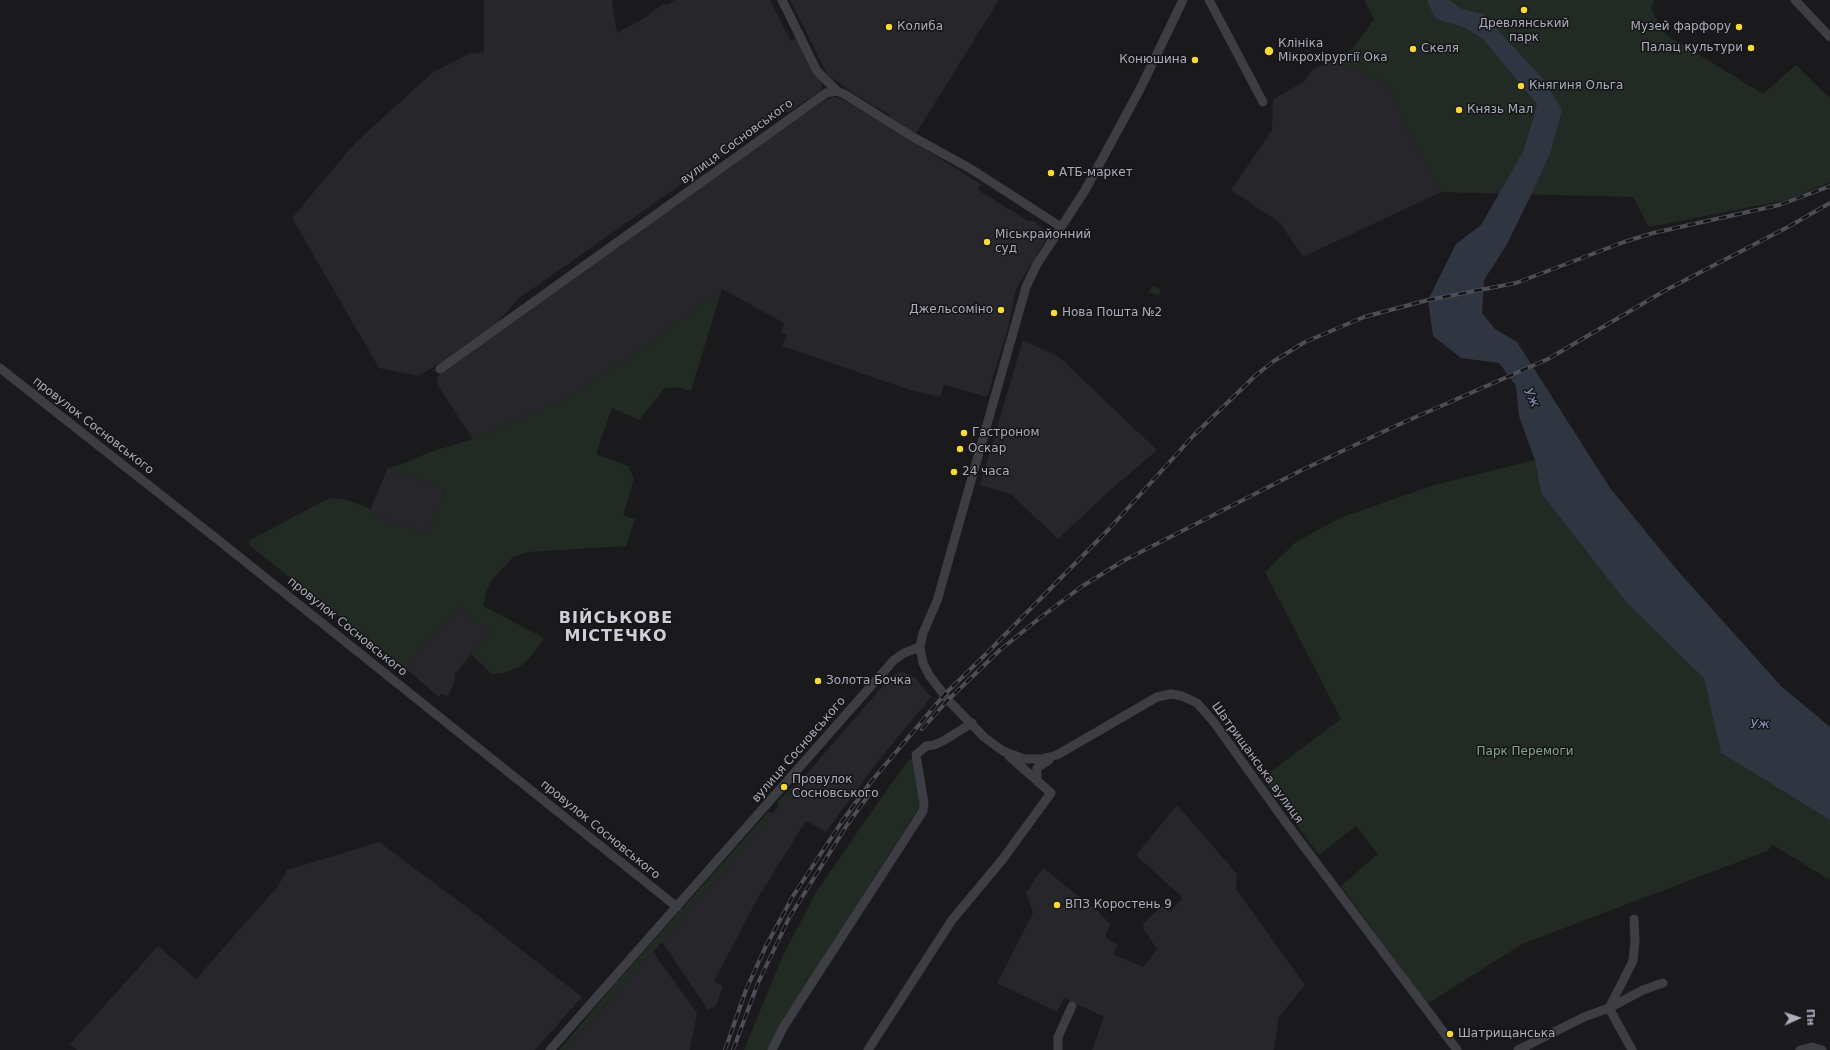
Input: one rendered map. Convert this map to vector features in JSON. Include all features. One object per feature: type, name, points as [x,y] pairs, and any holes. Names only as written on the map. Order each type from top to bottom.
[{"type":"street","points":[[782,0],[817,71],[837,91],[851,98],[913,137],[971,169],[1060,227]]},
{"type":"street","points":[[920,647],[923,633],[937,601],[1026,287],[1037,264],[1084,192],[1106,152],[1140,89],[1183,0]]},
{"type":"street","points":[[1209,0],[1263,102]]},
{"type":"street","points":[[1795,0],[1830,36]]},
{"type":"street","name":"вулиця Сосновського","points":[[440,369],[816,99],[826,93],[837,91]]},
{"type":"street","name":"провулок Сосновського","points":[[0,368],[222,543],[677,907]]},
{"type":"street","name":"вулиця Сосновського","points":[[550,1050],[894,660],[904,653],[920,647]]},
{"type":"street","name":"Шатрищанська вулиця","points":[[920,647],[923,663],[926,669],[948,700],[984,737],[1003,751],[1016,757],[1031,760],[1057,756],[1157,697],[1170,694],[1182,696],[1197,703],[1213,720],[1284,820],[1457,1050]]},
{"type":"street","points":[[772,1050],[784,1026],[923,812],[924,803],[916,755],[926,746],[934,745],[943,741],[972,723]]},
{"type":"street","points":[[868,1050],[950,923],[1002,860],[1051,793],[1003,751]]},
{"type":"street","points":[[1037,781],[1037,768],[1057,756]]},
{"type":"street","points":[[1609,1008],[1633,961],[1635,941],[1634,919]]},
{"type":"street","points":[[1518,1050],[1600,1010],[1609,1008],[1642,990],[1663,983]]},
{"type":"street","points":[[1058,1050],[1059,1036],[1072,1006]]},
{"type":"street","points":[[1609,1008],[1632,1050]]},
{"type":"street","points":[[1800,1050],[1812,1047],[1822,1050]]},
{"type":"shaded area","points":[[484,0],[612,0],[617,33],[643,19],[664,3],[666,5],[675,0],[770,0],[791,41],[798,37],[821,81],[822,87],[820,91],[790,111],[784,112],[518,299],[498,322],[437,365],[418,376],[379,368],[292,218],[355,143],[432,73],[472,52],[473,54],[484,52]]},
{"type":"shaded area","points":[[790,0],[999,0],[915,135],[892,119],[890,115],[876,106],[873,106],[830,77],[825,70]]},
{"type":"shaded area","points":[[1336,57],[1339,64],[1365,73],[1389,86],[1404,123],[1441,192],[1303,257],[1280,223],[1231,190],[1272,130],[1273,99],[1305,81],[1311,71]]},
{"type":"shaded area","points":[[833,97],[842,99],[854,105],[981,184],[978,190],[1028,221],[1034,221],[1047,232],[1046,239],[1016,289],[1008,328],[987,397],[944,385],[940,397],[910,390],[782,346],[787,335],[781,332],[784,323],[722,289],[636,354],[559,402],[473,439],[438,386],[436,381],[438,376],[535,304],[825,100]]},
{"type":"shaded area","points":[[1023,340],[1059,357],[1157,450],[1107,493],[1058,539],[1011,494],[980,485]]},
{"type":"shaded area","points":[[388,468],[446,490],[427,534],[383,519],[370,510]]},
{"type":"shaded area","points":[[458,606],[490,631],[455,674],[455,681],[448,696],[441,694],[439,697],[405,668]]},
{"type":"shaded area","points":[[900,672],[915,678],[931,697],[875,765],[826,832],[806,821],[759,896],[714,981],[723,986],[716,1006],[708,1010],[662,942],[880,689],[893,675]]},
{"type":"shaded area","points":[[1177,805],[1237,874],[1236,889],[1305,985],[1279,1017],[1274,1050],[1092,1050],[1104,1017],[1064,998],[1057,1012],[997,983],[1033,913],[1026,892],[1043,868],[1094,908],[1110,924],[1105,937],[1118,945],[1113,954],[1143,967],[1157,949],[1144,930],[1143,924],[1162,906],[1169,912],[1183,898],[1136,855]]},
{"type":"shaded area","points":[[379,842],[477,915],[582,997],[535,1050],[77,1050],[70,1044],[158,946],[196,979],[278,886],[287,870]]},
{"type":"shaded area","points":[[653,952],[697,1013],[690,1050],[565,1050]]},
{"type":"green space","points":[[1364,0],[1654,0],[1651,9],[1665,34],[1763,94],[1796,65],[1830,98],[1830,182],[1786,200],[1649,227],[1633,197],[1441,192],[1404,123],[1389,86],[1365,73],[1339,64],[1336,57],[1352,50],[1374,19]]},
{"type":"green space","points":[[1153,286],[1161,290],[1158,296],[1149,292]]},
{"type":"green space","points":[[722,289],[691,391],[678,387],[664,389],[639,420],[612,408],[596,454],[628,466],[634,478],[623,515],[635,519],[626,546],[527,552],[512,558],[491,581],[483,606],[544,638],[529,659],[519,667],[504,673],[492,674],[471,654],[490,631],[458,606],[405,668],[249,545],[249,541],[323,501],[332,498],[343,499],[365,506],[383,519],[427,534],[446,490],[388,468],[400,465],[430,452],[473,439],[559,402],[636,354]]},
{"type":"green space","name":"Парк Перемоги","points":[[1535,460],[1541,493],[1626,602],[1705,678],[1721,753],[1830,820],[1830,880],[1773,845],[1767,851],[1522,944],[1427,1004],[1341,886],[1378,854],[1356,826],[1319,855],[1262,778],[1341,719],[1265,572],[1296,542],[1340,518],[1434,485]]},
{"type":"green space","points":[[910,758],[914,762],[920,802],[917,811],[779,1029],[769,1050],[744,1050],[783,955],[817,891]]},
{"type":"green space","points":[[797,783],[784,802],[778,809],[778,801]]},
{"type":"green space","points":[[768,812],[774,814],[565,1050],[559,1050],[616,983]]},
{"type":"water","name":"Уж","points":[[1428,0],[1449,0],[1462,9],[1483,14],[1544,80],[1562,110],[1550,154],[1506,246],[1484,280],[1482,313],[1495,329],[1517,342],[1610,488],[1678,571],[1781,686],[1830,727],[1830,820],[1721,753],[1704,678],[1626,602],[1541,493],[1535,460],[1519,416],[1516,386],[1499,363],[1461,358],[1433,336],[1428,300],[1456,244],[1481,225],[1524,150],[1537,104],[1483,39],[1466,28],[1436,19]]},
{"type":"railway","points":[[725,1050],[746,990],[766,946],[793,896],[841,823],[870,783],[944,695],[1109,529],[1194,435],[1256,375],[1274,361],[1305,342],[1364,317],[1428,300],[1516,283],[1624,242],[1653,233],[1779,205],[1830,186]]},
{"type":"railway","points":[[922,729],[948,700],[1000,650],[1081,587],[1123,561],[1300,471],[1391,428],[1548,359],[1666,290],[1788,227],[1830,203]]},
{"type":"railway","points":[[733,1050],[758,983],[789,918],[847,825],[868,796]]},
{"type":"place","name":"Древлянський парк","points":[[1524,10]]},
{"type":"place","name":"Колиба","points":[[889,27]]},
{"type":"place","name":"Музей фарфору","points":[[1739,27]]},
{"type":"place","name":"Палац культури","points":[[1751,48]]},
{"type":"place","name":"Скеля","points":[[1413,49]]},
{"type":"place","name":"Клініка Мікрохірургії Ока","points":[[1269,51]]},
{"type":"place","name":"Конюшина","points":[[1195,60]]},
{"type":"place","name":"Княгиня Ольга","points":[[1521,86]]},
{"type":"place","name":"Князь Мал","points":[[1459,110]]},
{"type":"place","name":"АТБ-маркет","points":[[1051,173]]},
{"type":"place","name":"Міськрайонний суд","points":[[987,242]]},
{"type":"place","name":"Джельсоміно","points":[[1001,310]]},
{"type":"place","name":"Нова Пошта №2","points":[[1054,313]]},
{"type":"place","name":"Гастроном","points":[[964,433]]},
{"type":"place","name":"Оскар","points":[[960,449]]},
{"type":"place","name":"24 часа","points":[[954,472]]},
{"type":"place","name":"Золота Бочка","points":[[818,681]]},
{"type":"place","name":"Провулок Сосновського","points":[[784,787]]},
{"type":"place","name":"ВПЗ Коростень 9","points":[[1057,905]]},
{"type":"place","name":"Шатрищанська","points":[[1450,1034]]},
{"type":"district","name":"ВІЙСЬКОВЕ МІСТЕЧКО","points":[[616,628]]}]
